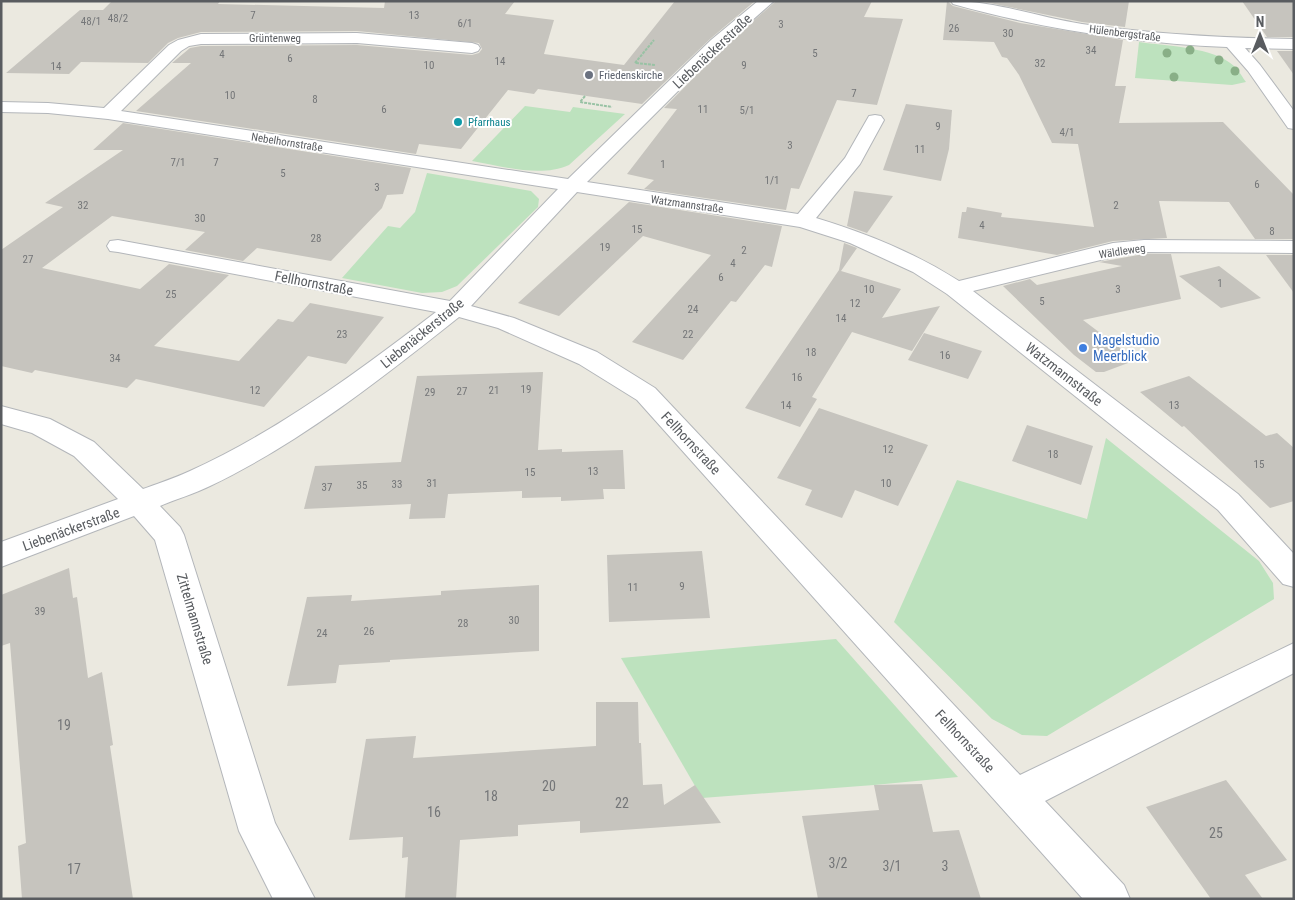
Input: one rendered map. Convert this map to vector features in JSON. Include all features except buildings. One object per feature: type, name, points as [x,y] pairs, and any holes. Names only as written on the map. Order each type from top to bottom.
[{"type":"street","name":"Liebenäckerstraße","points":[[1,555],[199,479],[249,453],[300,422],[396,355],[455,309],[572,187],[717,43],[767,1]]},
{"type":"street","name":"Hülenbergstraße","points":[[958,1],[980,8],[1065,25],[1154,37],[1232,43],[1294,44]]},
{"type":"street","name":"Grüntenweg","points":[[108,114],[175,48],[184,43],[201,39],[357,38],[472,48]]},
{"type":"street","points":[[1232,43],[1254,68],[1294,124]]},
{"type":"street","name":"Nebelhornstraße","points":[[1,107],[48,108],[108,114],[572,187]]},
{"type":"street","points":[[803,221],[853,160],[875,120]]},
{"type":"street","name":"Watzmannstraße","points":[[572,187],[803,221],[858,238],[921,267],[955,289],[1228,502],[1294,575]]},
{"type":"street","name":"Fellhornstraße","points":[[118,246],[455,309],[506,323],[588,358],[646,394],[1110,899]]},
{"type":"street","name":"Wäldleweg","points":[[955,289],[1113,250],[1144,246],[1294,248]]},
{"type":"street","name":"Zittelmannstraße","points":[[1,414],[41,426],[84,449],[140,503],[169,535],[258,831],[295,899]]},
{"type":"street","points":[[1016,796],[1294,657]]},
{"type":"path","points":[[644,64],[635,63],[654,40]]},
{"type":"green space","points":[[1139,42],[1189,48],[1215,55],[1234,66],[1246,82],[1232,85],[1135,78]]},
{"type":"green space","points":[[525,106],[570,112],[573,107],[625,114],[569,165],[558,169],[546,171],[521,170],[472,161]]},
{"type":"green space","points":[[427,173],[531,191],[539,199],[538,207],[457,286],[442,292],[422,293],[342,278],[388,226],[400,228],[415,212]]},
{"type":"green space","points":[[1106,438],[1259,561],[1273,583],[1274,599],[1047,736],[1022,735],[992,719],[894,622],[957,480],[1087,519]]},
{"type":"green space","points":[[836,639],[958,777],[702,798],[621,658]]},
{"type":"place","name":"Friedenskirche","points":[[589,75]]},
{"type":"place","name":"Pfarrhaus","points":[[458,122]]},
{"type":"place","name":"Nagelstudio Meerblick","points":[[1083,348]]}]
